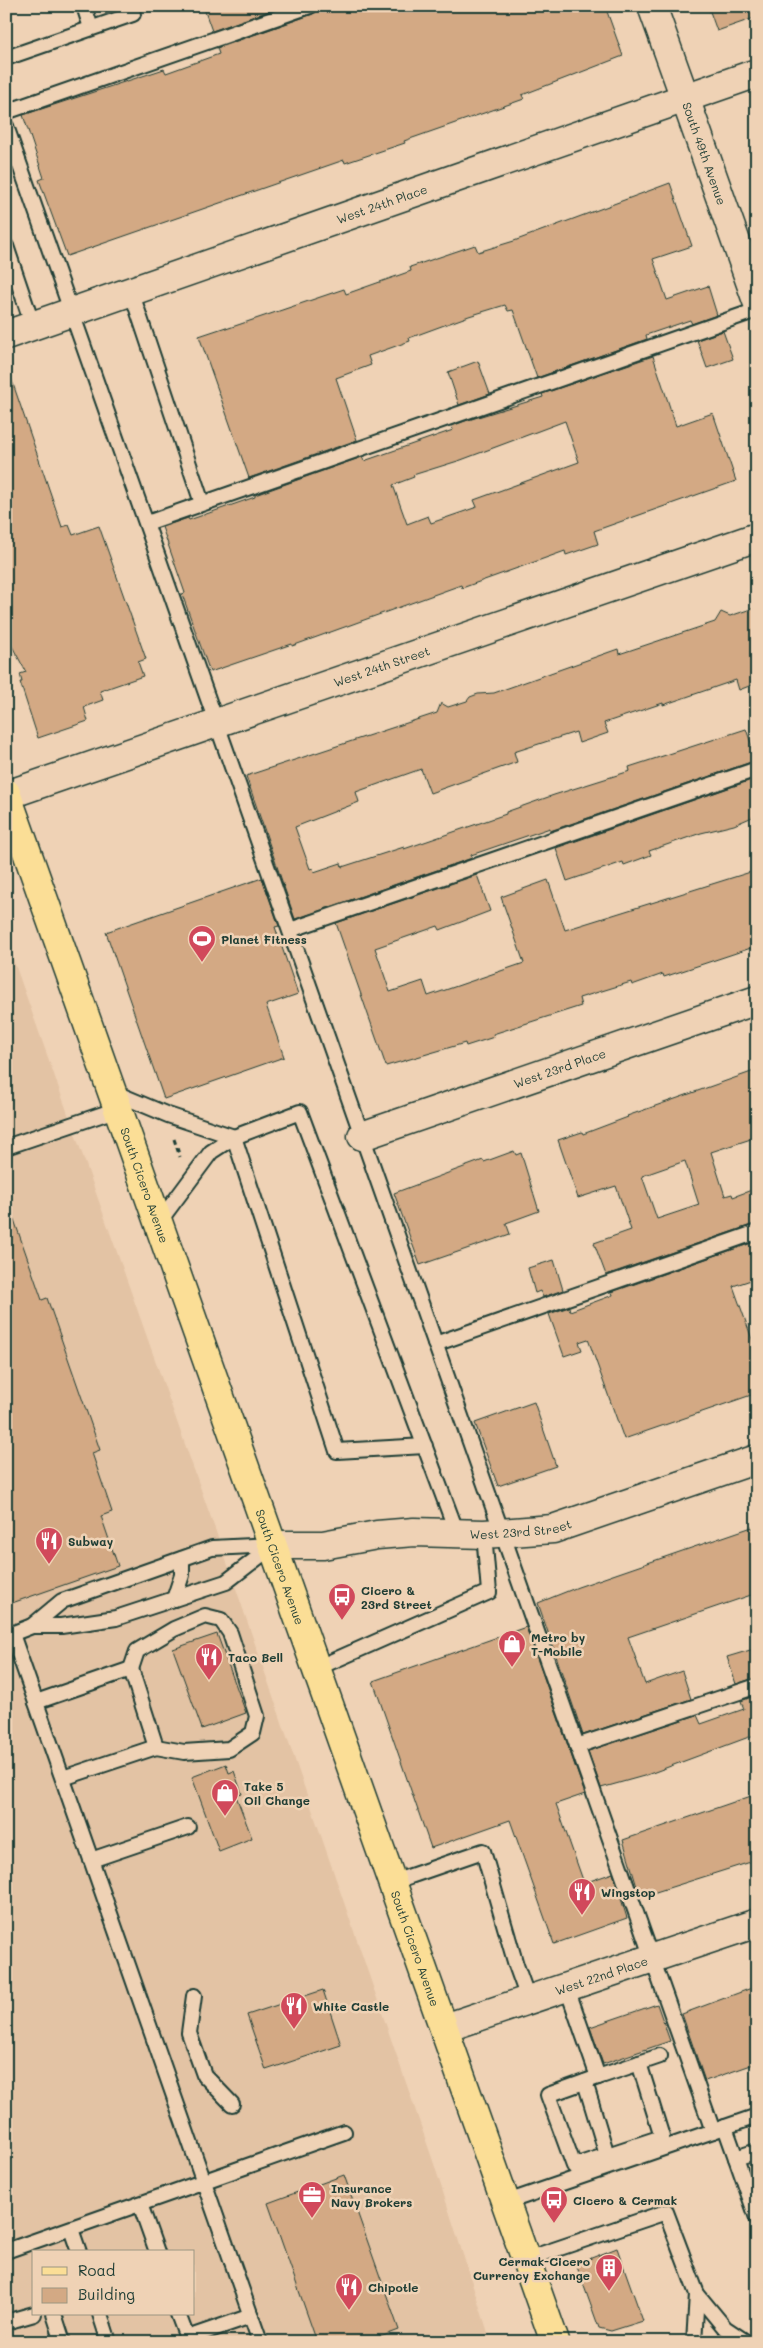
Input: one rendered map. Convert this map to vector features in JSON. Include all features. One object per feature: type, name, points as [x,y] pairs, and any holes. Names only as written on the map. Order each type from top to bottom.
[{"type":"main road","name":"South Cicero Avenue","points":[[7,794],[555,2342]]},
{"type":"street","name":"South 49th Avenue","points":[[652,6],[757,301]]},
{"type":"street","name":"West 24th Place","points":[[6,335],[757,73]]},
{"type":"street","name":"West 24th Street","points":[[7,794],[757,536]]},
{"type":"street","name":"West 23rd Place","points":[[362,1136],[757,1000]]},
{"type":"street","name":"West 23rd Street","points":[[274,1545],[323,1545],[377,1535],[414,1532],[493,1533],[553,1529],[757,1459]]},
{"type":"street","name":"West 22nd Place","points":[[445,2028],[757,1923]]},
{"type":"lane","points":[[84,6],[91,28]]},
{"type":"lane","points":[[6,58],[134,14],[131,6]]},
{"type":"lane","points":[[6,112],[310,6]]},
{"type":"lane","points":[[6,126],[435,1344],[493,1533],[577,1746],[652,1959],[719,2129],[736,2158],[757,2218]]},
{"type":"lane","points":[[7,255],[32,326]]},
{"type":"lane","points":[[131,291],[202,503]]},
{"type":"lane","points":[[147,522],[757,310]]},
{"type":"lane","points":[[290,930],[757,769]]},
{"type":"lane","points":[[6,1147],[116,1101],[234,1136]]},
{"type":"lane","points":[[159,1222],[211,1152],[234,1136],[300,1112],[457,1533]]},
{"type":"lane","points":[[234,1136],[337,1451],[426,1446]]},
{"type":"lane","points":[[435,1344],[757,1232]]},
{"type":"lane","points":[[317,1668],[489,1592],[493,1533]]},
{"type":"lane","points":[[32,1626],[62,1601],[212,1548],[274,1545]]},
{"type":"lane","points":[[260,2342],[63,1778],[9,1634],[32,1626],[62,1626],[116,1618],[226,1582],[274,1545]]},
{"type":"lane","points":[[174,1599],[182,1575],[182,1559]]},
{"type":"lane","points":[[63,1778],[156,1747],[184,1752],[229,1750],[253,1733],[257,1716],[230,1634],[221,1620],[205,1616],[174,1629],[137,1650],[131,1669],[156,1747]]},
{"type":"lane","points":[[36,1702],[131,1669]]},
{"type":"lane","points":[[577,1746],[757,1686]]},
{"type":"lane","points":[[91,1860],[188,1826]]},
{"type":"lane","points":[[393,1882],[483,1851],[516,1966],[529,2001]]},
{"type":"lane","points":[[567,1988],[591,2079],[608,2155]]},
{"type":"lane","points":[[194,1996],[189,2033],[204,2075],[232,2104]]},
{"type":"lane","points":[[639,2063],[662,2137],[574,2166],[548,2095],[591,2079],[639,2063],[660,2056]]},
{"type":"lane","points":[[507,2202],[757,2116]]},
{"type":"lane","points":[[6,2252],[344,2132]]},
{"type":"lane","points":[[736,2158],[757,2151]]},
{"type":"lane","points":[[140,2204],[156,2250]]},
{"type":"lane","points":[[527,2259],[666,2212],[697,2294],[725,2328],[746,2342]]},
{"type":"lane","points":[[71,2229],[78,2250]]},
{"type":"lane","points":[[694,2342],[697,2294]]},
{"type":"lane","points":[[6,2322],[32,2315]]},
{"type":"lane","points":[[55,2316],[63,2342]]},
{"type":"lane","points":[[101,2316],[109,2342]]},
{"type":"lane","points":[[179,2316],[187,2340],[251,2316]]},
{"type":"path","points":[[173,1137],[182,1165]]},
{"type":"shaded area","points":[[6,939],[232,1577],[434,2164],[491,2342],[6,2342]]},
{"type":"building","points":[[203,6],[283,6],[212,31]]},
{"type":"building","points":[[319,6],[605,6],[623,56],[522,95],[524,99],[404,141],[405,143],[345,163],[344,160],[67,256],[39,180],[44,178],[23,115],[164,69],[166,73],[219,54],[217,48],[313,14]]},
{"type":"building","points":[[708,6],[757,6],[757,17],[717,31]]},
{"type":"building","points":[[670,183],[692,246],[653,259],[667,300],[708,286],[717,315],[692,324],[690,320],[646,335],[647,339],[537,378],[513,310],[508,311],[505,305],[469,316],[409,338],[410,341],[368,356],[371,365],[336,378],[357,440],[249,478],[199,336],[226,327],[226,329],[344,289],[346,294],[411,271],[410,267],[475,245],[478,252],[514,241]]},
{"type":"building","points":[[723,331],[733,359],[707,368],[697,340]]},
{"type":"building","points":[[653,356],[676,426],[713,413],[736,481],[594,531],[598,544],[566,555],[565,551],[462,588],[461,585],[292,646],[292,644],[210,672],[182,594],[185,593],[162,527],[188,518],[189,520],[255,497],[255,495],[362,457],[364,461],[453,430],[452,426],[543,397],[542,394]],"holes":[[[565,421],[579,462],[474,500],[477,507],[431,523],[428,516],[407,524],[393,485],[414,477],[413,475],[461,460]]]},
{"type":"building","points":[[478,361],[490,394],[459,405],[448,372]]},
{"type":"building","points":[[10,375],[62,527],[69,525],[73,535],[99,526],[146,659],[138,662],[143,676],[100,691],[103,700],[84,707],[88,721],[38,738],[20,682],[22,682],[20,674],[26,672],[6,635],[6,376]]},
{"type":"building","points":[[757,607],[757,683],[739,690],[736,680],[663,705],[663,703],[604,723],[608,733],[579,743],[576,732],[514,752],[517,762],[430,793],[421,769],[356,792],[359,802],[295,827],[310,869],[313,868],[314,872],[341,863],[342,867],[404,847],[404,849],[506,814],[506,812],[554,795],[630,771],[629,767],[746,729],[757,760],[550,831],[550,828],[471,855],[472,858],[295,919],[246,776],[437,713],[441,703],[448,707],[467,701],[470,697],[478,694],[494,693],[618,649],[619,654],[715,622],[721,612],[730,616]]},
{"type":"building","points":[[757,778],[757,815],[734,825],[701,833],[649,851],[651,855],[624,865],[623,862],[567,881],[556,848]]},
{"type":"building","points":[[757,870],[757,946],[664,977],[663,974],[632,985],[631,982],[579,998],[581,1006],[493,1034],[494,1037],[466,1046],[465,1043],[386,1066],[336,923],[477,875],[490,911],[440,930],[438,926],[375,948],[390,992],[423,981],[428,996],[524,963],[501,897],[548,880],[565,930]]},
{"type":"building","name":"Planet Fitness","points":[[262,878],[279,926],[275,927],[298,994],[266,1005],[284,1057],[164,1099],[106,932]]},
{"type":"building","points":[[757,1070],[757,1137],[711,1152],[725,1196],[732,1194],[733,1197],[757,1188],[757,1223],[606,1275],[594,1243],[631,1230],[616,1186],[578,1198],[558,1140],[582,1132],[583,1134],[627,1116]],"holes":[[[685,1161],[699,1205],[657,1219],[642,1176]]]},
{"type":"building","points":[[514,1151],[516,1155],[521,1153],[539,1211],[506,1223],[510,1234],[420,1265],[394,1193],[483,1160],[484,1162]]},
{"type":"building","points":[[6,1208],[10,1208],[42,1300],[47,1298],[100,1450],[92,1453],[112,1512],[101,1516],[118,1566],[12,1603],[6,1587]]},
{"type":"building","points":[[757,1241],[757,1278],[733,1286],[757,1353],[757,1393],[624,1439],[588,1339],[579,1342],[582,1350],[564,1356],[549,1314],[569,1307],[570,1311],[613,1295],[612,1292]]},
{"type":"building","points":[[554,1260],[563,1290],[543,1297],[540,1291],[535,1293],[528,1268]]},
{"type":"building","points":[[534,1402],[556,1466],[498,1486],[475,1423]]},
{"type":"building","points":[[752,1527],[757,1539],[757,1593],[628,1637],[645,1684],[682,1671],[691,1699],[583,1735],[538,1603],[578,1587]]},
{"type":"building","points":[[526,1627],[585,1794],[556,1804],[584,1883],[613,1873],[627,1918],[554,1944],[510,1820],[431,1848],[373,1681]]},
{"type":"building","name":"Taco Bell","points":[[217,1634],[246,1713],[202,1729],[173,1649]]},
{"type":"building","points":[[757,1648],[757,1677],[736,1684],[727,1657]]},
{"type":"building","points":[[757,1695],[757,1734],[644,1776],[601,1788],[588,1751],[697,1715],[701,1724],[744,1709],[741,1701]]},
{"type":"building","name":"Take 5 Oil Change","points":[[226,1764],[229,1773],[234,1771],[242,1794],[236,1796],[252,1838],[219,1851],[192,1777]]},
{"type":"building","points":[[757,1794],[757,1860],[640,1897],[623,1840]]},
{"type":"building","points":[[757,1986],[757,2063],[705,2081],[682,2014]]},
{"type":"building","name":"White Castle","points":[[323,1990],[341,2045],[266,2070],[247,2015]]},
{"type":"building","points":[[657,2004],[670,2041],[603,2064],[590,2027]]},
{"type":"building","points":[[344,2175],[399,2330],[367,2342],[317,2342],[268,2203]]},
{"type":"building","name":"Cermak-Cicero Currency Exchange","points":[[617,2248],[643,2321],[611,2331],[599,2328],[576,2264]]},
{"type":"place","name":"Planet Fitness","points":[[202,963]]},
{"type":"place","name":"Subway","points":[[49,1565]]},
{"type":"place","name":"Cicero & 23rd Street","points":[[342,1621]]},
{"type":"place","name":"Metro by T-Mobile","points":[[512,1668]]},
{"type":"place","name":"Taco Bell","points":[[209,1681]]},
{"type":"place","name":"Take 5 Oil Change","points":[[225,1817]]},
{"type":"place","name":"Wingstop","points":[[582,1916]]},
{"type":"place","name":"White Castle","points":[[294,2030]]},
{"type":"place","name":"Insurance Navy Brokers","points":[[312,2219]]},
{"type":"place","name":"Cicero & Cermak","points":[[554,2224]]},
{"type":"place","name":"Cermak-Cicero Currency Exchange","points":[[609,2292]]},
{"type":"place","name":"Chipotle","points":[[349,2311]]}]
